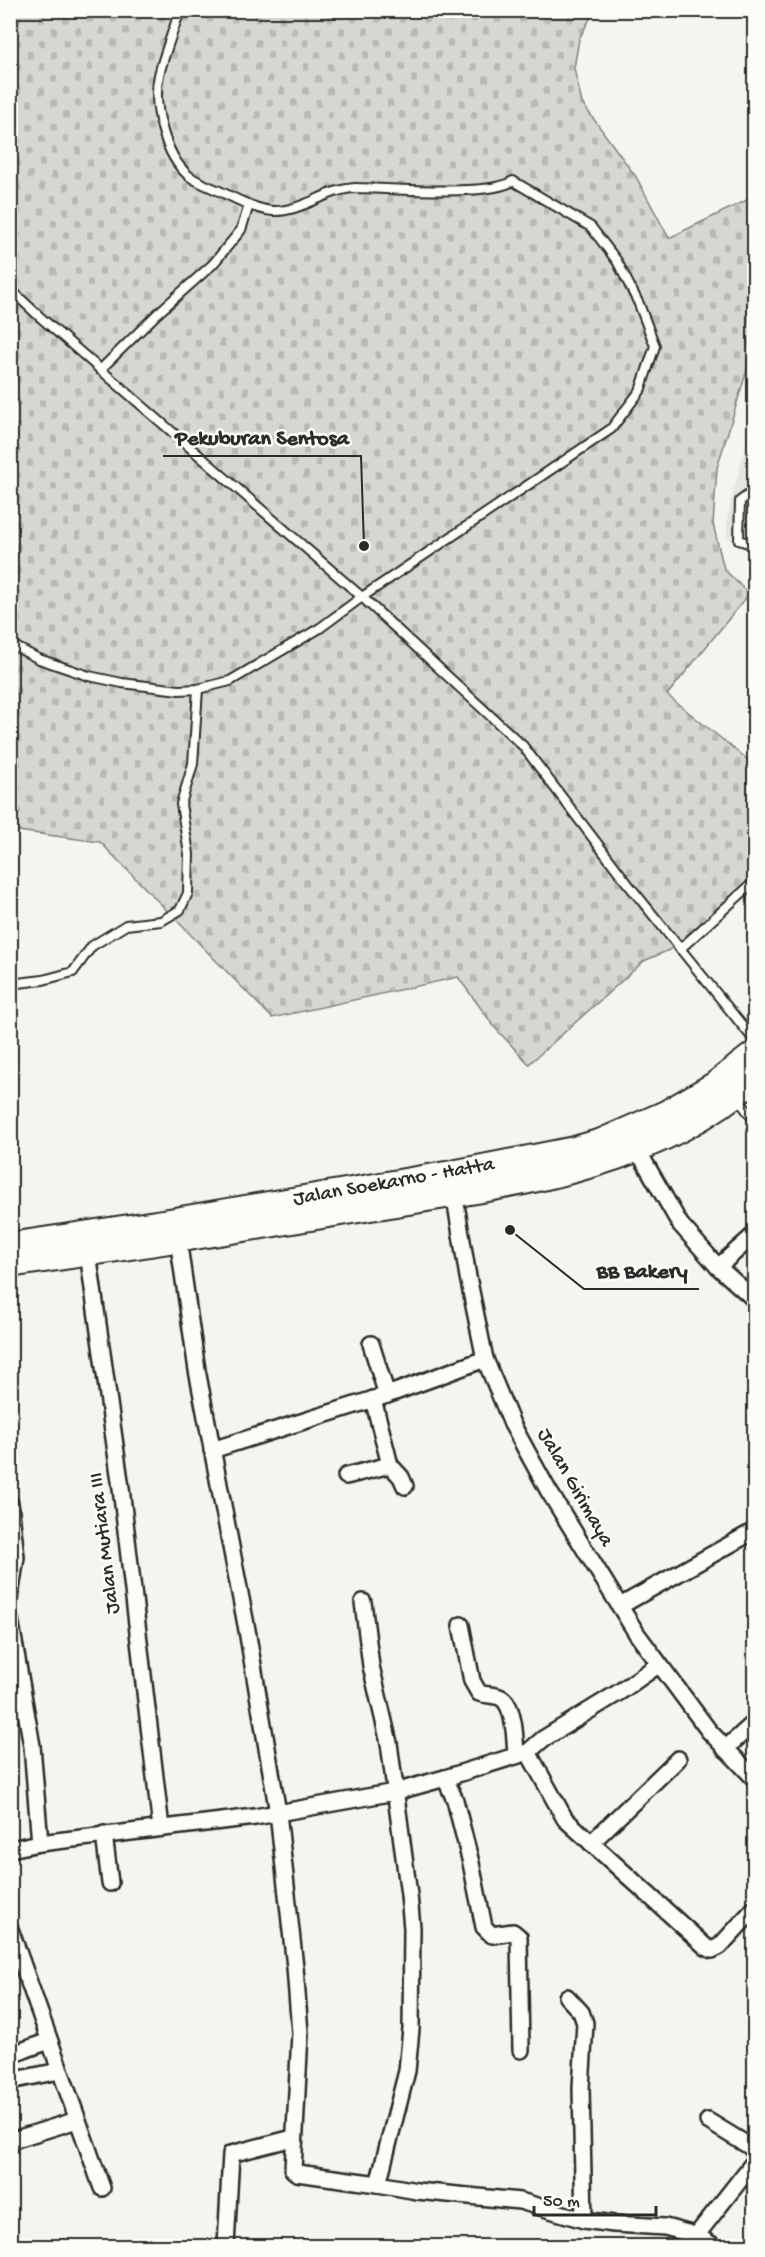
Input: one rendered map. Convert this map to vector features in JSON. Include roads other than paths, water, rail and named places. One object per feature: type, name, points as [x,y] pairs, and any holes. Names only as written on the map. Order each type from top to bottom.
[{"type":"highway","name":"Jalan Soekarno - Hatta","points":[[11,1249],[88,1253],[178,1239],[453,1184],[602,1142],[666,1114],[714,1086],[754,1055]]},
{"type":"highway","name":"Jalan Soekarno - Hatta","points":[[11,1249],[169,1222],[567,1171],[637,1149],[694,1121],[735,1095],[754,1077]]},
{"type":"street","points":[[637,1149],[680,1224],[718,1267],[754,1299]]},
{"type":"street","name":"Jalan Girimaya","points":[[453,1184],[485,1359],[512,1424],[548,1490],[658,1665],[725,1749],[754,1778]]},
{"type":"street","points":[[718,1267],[754,1235]]},
{"type":"street","points":[[178,1239],[197,1370],[247,1630],[278,1813],[300,2033],[292,2168],[295,2172],[417,2191],[520,2201],[584,2220],[665,2228],[691,2241],[714,2247]]},
{"type":"street","name":"Jalan Mutiara III","points":[[88,1253],[117,1456],[161,1828]]},
{"type":"street","points":[[371,1344],[390,1465],[401,1477],[405,1486]]},
{"type":"street","points":[[212,1450],[380,1397],[485,1359]]},
{"type":"street","points":[[346,1476],[390,1465]]},
{"type":"street","points":[[10,1503],[16,1557],[11,1593]]},
{"type":"street","points":[[620,1606],[754,1531]]},
{"type":"street","points":[[363,1602],[366,1638],[389,1743],[412,1928],[411,2029],[407,2071],[378,2184]]},
{"type":"street","points":[[10,1619],[32,1746],[40,1843]]},
{"type":"street","points":[[461,1625],[471,1681],[479,1693],[495,1696],[505,1702],[522,1754],[565,1819],[709,1949],[714,1950],[720,1946],[754,1909]]},
{"type":"street","points":[[10,1850],[40,1843],[104,1834],[278,1813],[395,1792],[446,1778],[522,1754],[658,1665]]},
{"type":"street","points":[[725,1749],[754,1723]]},
{"type":"street","points":[[591,1843],[678,1759]]},
{"type":"street","points":[[446,1778],[455,1800],[469,1853],[484,1928],[489,1934],[499,1935],[513,1932],[519,1937],[521,2050]]},
{"type":"street","points":[[104,1834],[110,1883]]},
{"type":"street","points":[[10,1929],[102,2188]]},
{"type":"street","points":[[567,1997],[581,2012],[585,2024],[581,2088],[584,2220]]},
{"type":"street","points":[[10,2055],[49,2041]]},
{"type":"street","points":[[10,2081],[59,2071]]},
{"type":"street","points":[[10,2141],[77,2120]]},
{"type":"street","points":[[708,2121],[754,2149]]},
{"type":"street","points":[[226,2247],[231,2154],[293,2138]]},
{"type":"street","points":[[691,2241],[754,2162]]},
{"type":"lane","points":[[10,644],[39,659],[89,676],[122,683],[179,690],[198,689],[231,681],[320,628],[362,597],[611,429],[640,391],[655,346],[639,304],[617,261],[591,227],[513,182],[500,186],[459,190],[352,188],[289,209],[272,211],[249,205],[190,178],[167,145],[157,101],[159,75],[180,10]]},
{"type":"lane","points":[[100,370],[158,313],[213,264],[241,230],[249,205]]},
{"type":"lane","points":[[10,289],[362,597],[523,746],[628,884],[754,1041]]},
{"type":"lane","points":[[754,491],[740,501],[739,540],[754,545]]},
{"type":"lane","points":[[10,984],[44,980],[73,972],[92,946],[126,925],[161,921],[180,910],[188,893],[189,854],[181,804],[193,764],[198,689]]},
{"type":"lane","points":[[680,949],[754,882]]},
{"type":"lane","points":[[735,1095],[754,1120]]},
{"type":"place","name":"Pekuburan Sentosa","points":[[364,546]]},
{"type":"place","name":"BB Bakery","points":[[510,1230]]}]
